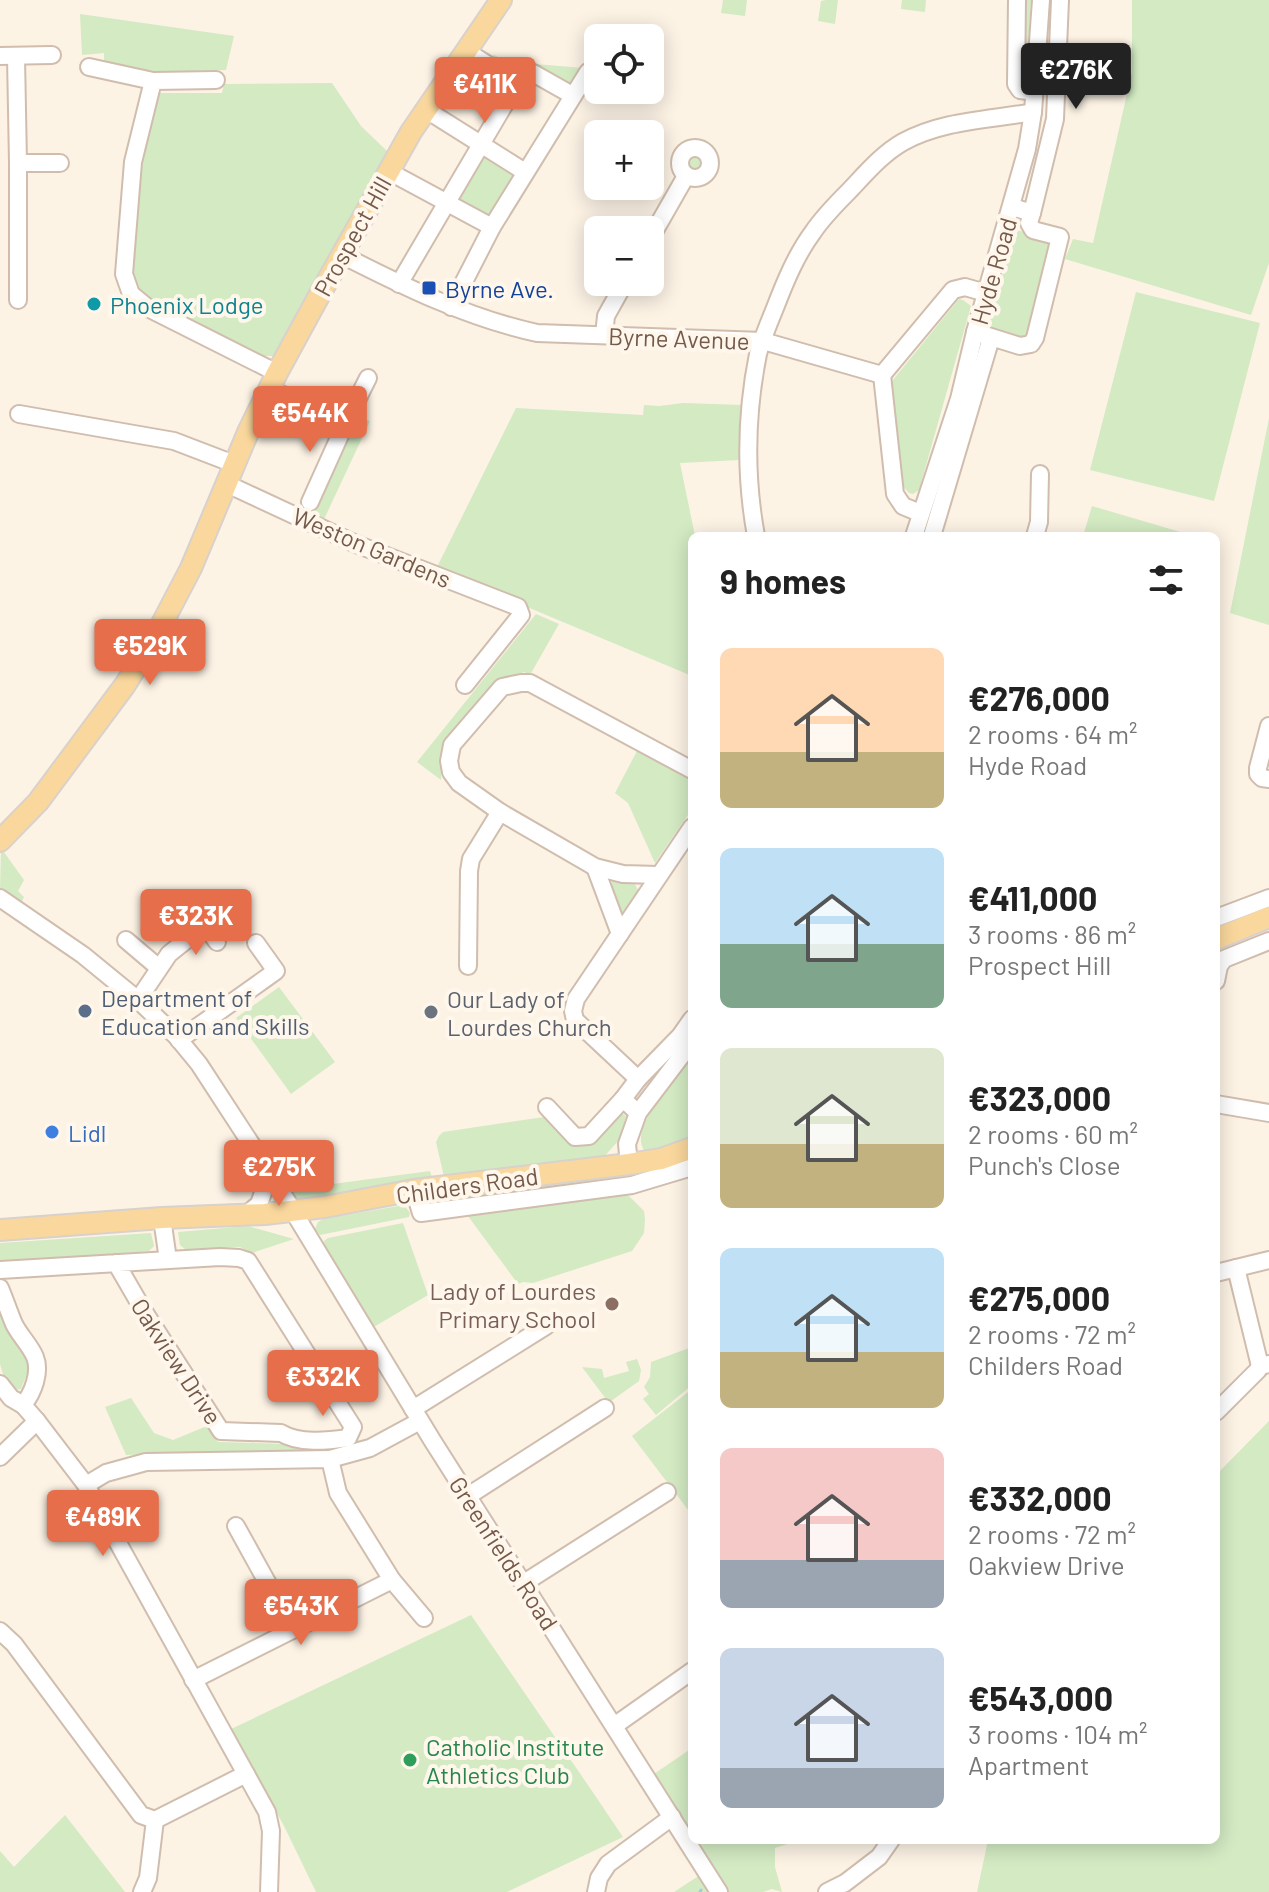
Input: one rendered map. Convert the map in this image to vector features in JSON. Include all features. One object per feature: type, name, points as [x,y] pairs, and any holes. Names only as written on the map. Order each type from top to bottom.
[{"type":"main road","name":"Prospect Hill","points":[[0,841],[38,802],[125,685],[168,614],[273,381],[425,109],[501,0]]},
{"type":"main road","points":[[1220,937],[1269,917]]},
{"type":"main road","name":"Childers Road","points":[[0,1230],[292,1211],[414,1190],[629,1164],[661,1159],[688,1149]]},
{"type":"street","points":[[1017,0],[1016,84],[1020,90],[1028,91]]},
{"type":"street","name":"Hyde Road","points":[[915,532],[983,335],[986,293],[1027,149],[1033,112],[1041,0]]},
{"type":"street","points":[[933,532],[983,335],[1020,346],[1031,344],[1060,237],[1030,228],[1029,223],[1055,119],[1060,0]]},
{"type":"street","points":[[466,51],[517,83]]},
{"type":"street","points":[[18,300],[18,163],[8,57],[52,55]]},
{"type":"street","points":[[89,67],[153,81],[216,80]]},
{"type":"street","points":[[399,284],[523,73],[533,73],[572,95]]},
{"type":"street","points":[[451,307],[492,227],[584,78]]},
{"type":"street","points":[[153,81],[133,162],[124,274],[131,294],[148,308],[346,422]]},
{"type":"street","points":[[425,109],[525,172]]},
{"type":"street","points":[[755,532],[750,505],[748,449],[759,351],[790,272],[812,233],[884,156],[902,142],[945,126],[1033,112]]},
{"type":"street","points":[[18,163],[60,163]]},
{"type":"street","points":[[388,171],[492,227]]},
{"type":"street","points":[[663,216],[686,176]]},
{"type":"street","points":[[1012,207],[1032,213]]},
{"type":"street","name":"Byrne Avenue","points":[[342,255],[451,307],[503,326],[537,333],[763,341],[882,375]]},
{"type":"street","points":[[920,513],[903,506],[895,494],[882,375],[953,290],[965,287],[986,293]]},
{"type":"street","points":[[604,335],[606,316],[617,296]]},
{"type":"street","points":[[310,502],[368,378]]},
{"type":"street","points":[[19,414],[174,441],[234,464]]},
{"type":"street","points":[[1036,532],[1040,474]]},
{"type":"street","name":"Weston Gardens","points":[[227,484],[356,544],[518,607],[521,615],[465,685]]},
{"type":"street","points":[[658,875],[623,874],[595,867],[500,812],[459,783],[451,772],[449,761],[452,745],[502,687],[530,683],[688,768]]},
{"type":"street","points":[[1269,726],[1258,768],[1258,774],[1269,779]]},
{"type":"street","points":[[468,966],[471,859],[500,812]]},
{"type":"street","points":[[662,1083],[642,1075],[575,1020],[573,1011],[576,999],[688,833]]},
{"type":"street","points":[[595,867],[620,934]]},
{"type":"street","name":"Greenfields Road","points":[[0,898],[83,955],[138,1000],[199,1064],[270,1173],[416,1415],[688,1843]]},
{"type":"street","points":[[1220,916],[1269,898]]},
{"type":"street","points":[[138,1000],[169,954],[202,920],[217,942]]},
{"type":"street","points":[[126,940],[159,968]]},
{"type":"street","points":[[1220,965],[1224,959],[1269,941]]},
{"type":"street","points":[[179,1040],[276,971],[256,943]]},
{"type":"street","points":[[547,1107],[575,1137],[589,1136],[688,1025]]},
{"type":"street","points":[[629,1164],[627,1144],[638,1113],[688,1047]]},
{"type":"street","points":[[623,1099],[638,1113]]},
{"type":"street","points":[[1220,1105],[1269,1113]]},
{"type":"street","points":[[414,1190],[421,1213],[632,1185],[688,1169]]},
{"type":"street","points":[[246,1215],[259,1204],[270,1173]]},
{"type":"street","points":[[162,1218],[168,1260]]},
{"type":"street","name":"Oakview Drive","points":[[0,1270],[116,1263],[220,1257],[248,1261],[353,1427],[348,1438],[325,1441],[288,1437],[281,1433],[221,1431],[116,1263]]},
{"type":"street","points":[[1220,1272],[1269,1260]]},
{"type":"street","points":[[1220,1408],[1265,1365],[1236,1268]]},
{"type":"street","points":[[0,1288],[14,1324],[36,1364],[36,1378],[23,1405]]},
{"type":"street","points":[[86,1485],[106,1473],[146,1462],[330,1459],[370,1448],[546,1326]]},
{"type":"street","points":[[0,1384],[37,1421],[86,1485],[267,1812],[271,1831],[269,1892]]},
{"type":"street","points":[[468,1496],[605,1408]]},
{"type":"street","points":[[0,1457],[37,1421]]},
{"type":"street","points":[[330,1459],[338,1493],[392,1580],[424,1618]]},
{"type":"street","points":[[524,1583],[667,1492]]},
{"type":"street","points":[[236,1526],[293,1629]]},
{"type":"street","points":[[193,1680],[392,1580]]},
{"type":"street","points":[[0,1631],[14,1644],[141,1815],[155,1820],[246,1774]]},
{"type":"street","points":[[614,1726],[688,1674]]},
{"type":"street","points":[[596,1892],[599,1878],[608,1864],[672,1817]]},
{"type":"street","points":[[142,1892],[148,1878],[155,1820]]},
{"type":"street","name":"Greenfields Road","points":[[689,1844],[719,1892]]},
{"type":"street","points":[[827,1892],[845,1883],[879,1857],[888,1844]]},
{"type":"green space","points":[[723,0],[747,0],[745,16],[721,13]]},
{"type":"green space","points":[[838,0],[835,24],[818,21],[821,1]]},
{"type":"green space","points":[[902,0],[926,0],[925,12],[901,9]]},
{"type":"green space","points":[[1024,0],[1031,0],[1026,83],[1023,82]]},
{"type":"green space","points":[[1132,0],[1269,0],[1269,263],[1251,315],[1065,259],[1073,239],[1093,243],[1132,72]]},
{"type":"green space","points":[[80,14],[234,36],[226,70],[160,72],[104,63],[104,53],[82,55]]},
{"type":"green space","points":[[494,55],[516,65],[584,68],[572,85],[521,67],[510,71],[490,60]]},
{"type":"green space","points":[[332,83],[361,126],[387,151],[275,356],[260,356],[147,303],[134,284],[138,182],[159,93],[222,93],[224,84]]},
{"type":"green space","points":[[695,152],[706,163],[695,174],[684,163]]},
{"type":"green space","points":[[482,155],[516,176],[491,218],[456,197]]},
{"type":"green space","points":[[1016,230],[1034,234],[1053,245],[1027,336],[1023,339],[986,328]]},
{"type":"green space","points":[[1136,292],[1260,323],[1214,501],[1090,470]]},
{"type":"green space","points":[[959,299],[971,306],[919,490],[913,494],[903,486],[892,381]]},
{"type":"green space","points":[[683,403],[743,405],[740,460],[680,463],[694,532],[688,532],[688,674],[436,569],[516,408],[643,415],[644,405]]},
{"type":"green space","points":[[355,418],[370,421],[319,530],[301,522]]},
{"type":"green space","points":[[1269,418],[1269,625],[1230,613]]},
{"type":"green space","points":[[1092,506],[1180,532],[1084,532]]},
{"type":"green space","points":[[536,614],[559,624],[530,675],[524,672],[502,681],[455,732],[442,752],[441,780],[417,762]]},
{"type":"green space","points":[[637,751],[688,778],[688,815],[655,863],[628,803],[615,793]]},
{"type":"green space","points":[[1,848],[24,880],[18,891],[24,897],[20,905],[0,890]]},
{"type":"green space","points":[[613,881],[633,881],[638,890],[624,914],[618,913],[608,889]]},
{"type":"green space","points":[[279,987],[335,1062],[291,1094],[236,1018]]},
{"type":"green space","points":[[688,1061],[688,1140],[646,1152],[641,1143],[642,1131],[666,1089]]},
{"type":"green space","points":[[618,1111],[626,1116],[619,1140],[601,1160],[444,1177],[436,1142],[443,1132],[551,1116],[578,1145]]},
{"type":"green space","points":[[688,1158],[688,1163],[635,1181],[440,1206],[445,1197],[659,1169]]},
{"type":"green space","points":[[430,1171],[434,1183],[315,1202],[296,1201],[288,1190]]},
{"type":"green space","points":[[606,1195],[629,1196],[644,1211],[644,1233],[632,1251],[533,1283],[518,1284],[465,1212]]},
{"type":"green space","points":[[404,1205],[410,1213],[409,1217],[320,1235],[315,1229],[323,1219]]},
{"type":"green space","points":[[403,1223],[428,1295],[372,1328],[324,1246],[324,1241]]},
{"type":"green space","points":[[248,1226],[294,1239],[252,1253],[240,1247],[186,1250],[180,1245],[178,1232]]},
{"type":"green space","points":[[151,1233],[154,1246],[149,1251],[0,1264],[0,1243]]},
{"type":"green space","points":[[0,1306],[29,1362],[21,1389],[14,1390],[5,1381],[0,1364]]},
{"type":"green space","points":[[688,1348],[688,1388],[656,1415],[643,1399],[649,1394],[644,1387],[650,1377],[651,1362]]},
{"type":"green space","points":[[637,1359],[641,1370],[639,1381],[611,1401],[606,1399],[582,1367],[602,1369],[604,1378],[629,1371],[626,1362]]},
{"type":"green space","points":[[688,1392],[688,1510],[632,1436]]},
{"type":"green space","points":[[131,1398],[154,1433],[173,1440],[207,1426],[218,1442],[324,1445],[369,1439],[371,1443],[331,1450],[126,1455],[105,1407]]},
{"type":"green space","points":[[1269,1421],[1269,1892],[977,1892],[987,1844],[1220,1844],[1220,1471]]},
{"type":"green space","name":"Catholic Institute Athletics Club","points":[[471,1615],[623,1837],[507,1892],[316,1892],[231,1729]]},
{"type":"green space","points":[[688,1751],[688,1829],[654,1774]]},
{"type":"green space","points":[[65,1815],[125,1892],[0,1892],[0,1851],[14,1867]]},
{"type":"green space","points":[[697,1844],[788,1844],[775,1848],[775,1867],[782,1892],[772,1889],[727,1892]]},
{"type":"green space","points":[[700,1875],[710,1892],[674,1892]]},
{"type":"place","name":"Byrne Ave.","points":[[429,288]]},
{"type":"place","name":"Phoenix Lodge","points":[[94,304]]},
{"type":"place","name":"Department of Education and Skills","points":[[85,1011]]},
{"type":"place","name":"Our Lady of Lourdes Church","points":[[431,1012]]},
{"type":"place","name":"Lidl","points":[[52,1132]]},
{"type":"place","name":"Lady of Lourdes Primary School","points":[[612,1304]]},
{"type":"place","name":"Catholic Institute Athletics Club","points":[[410,1760]]}]
